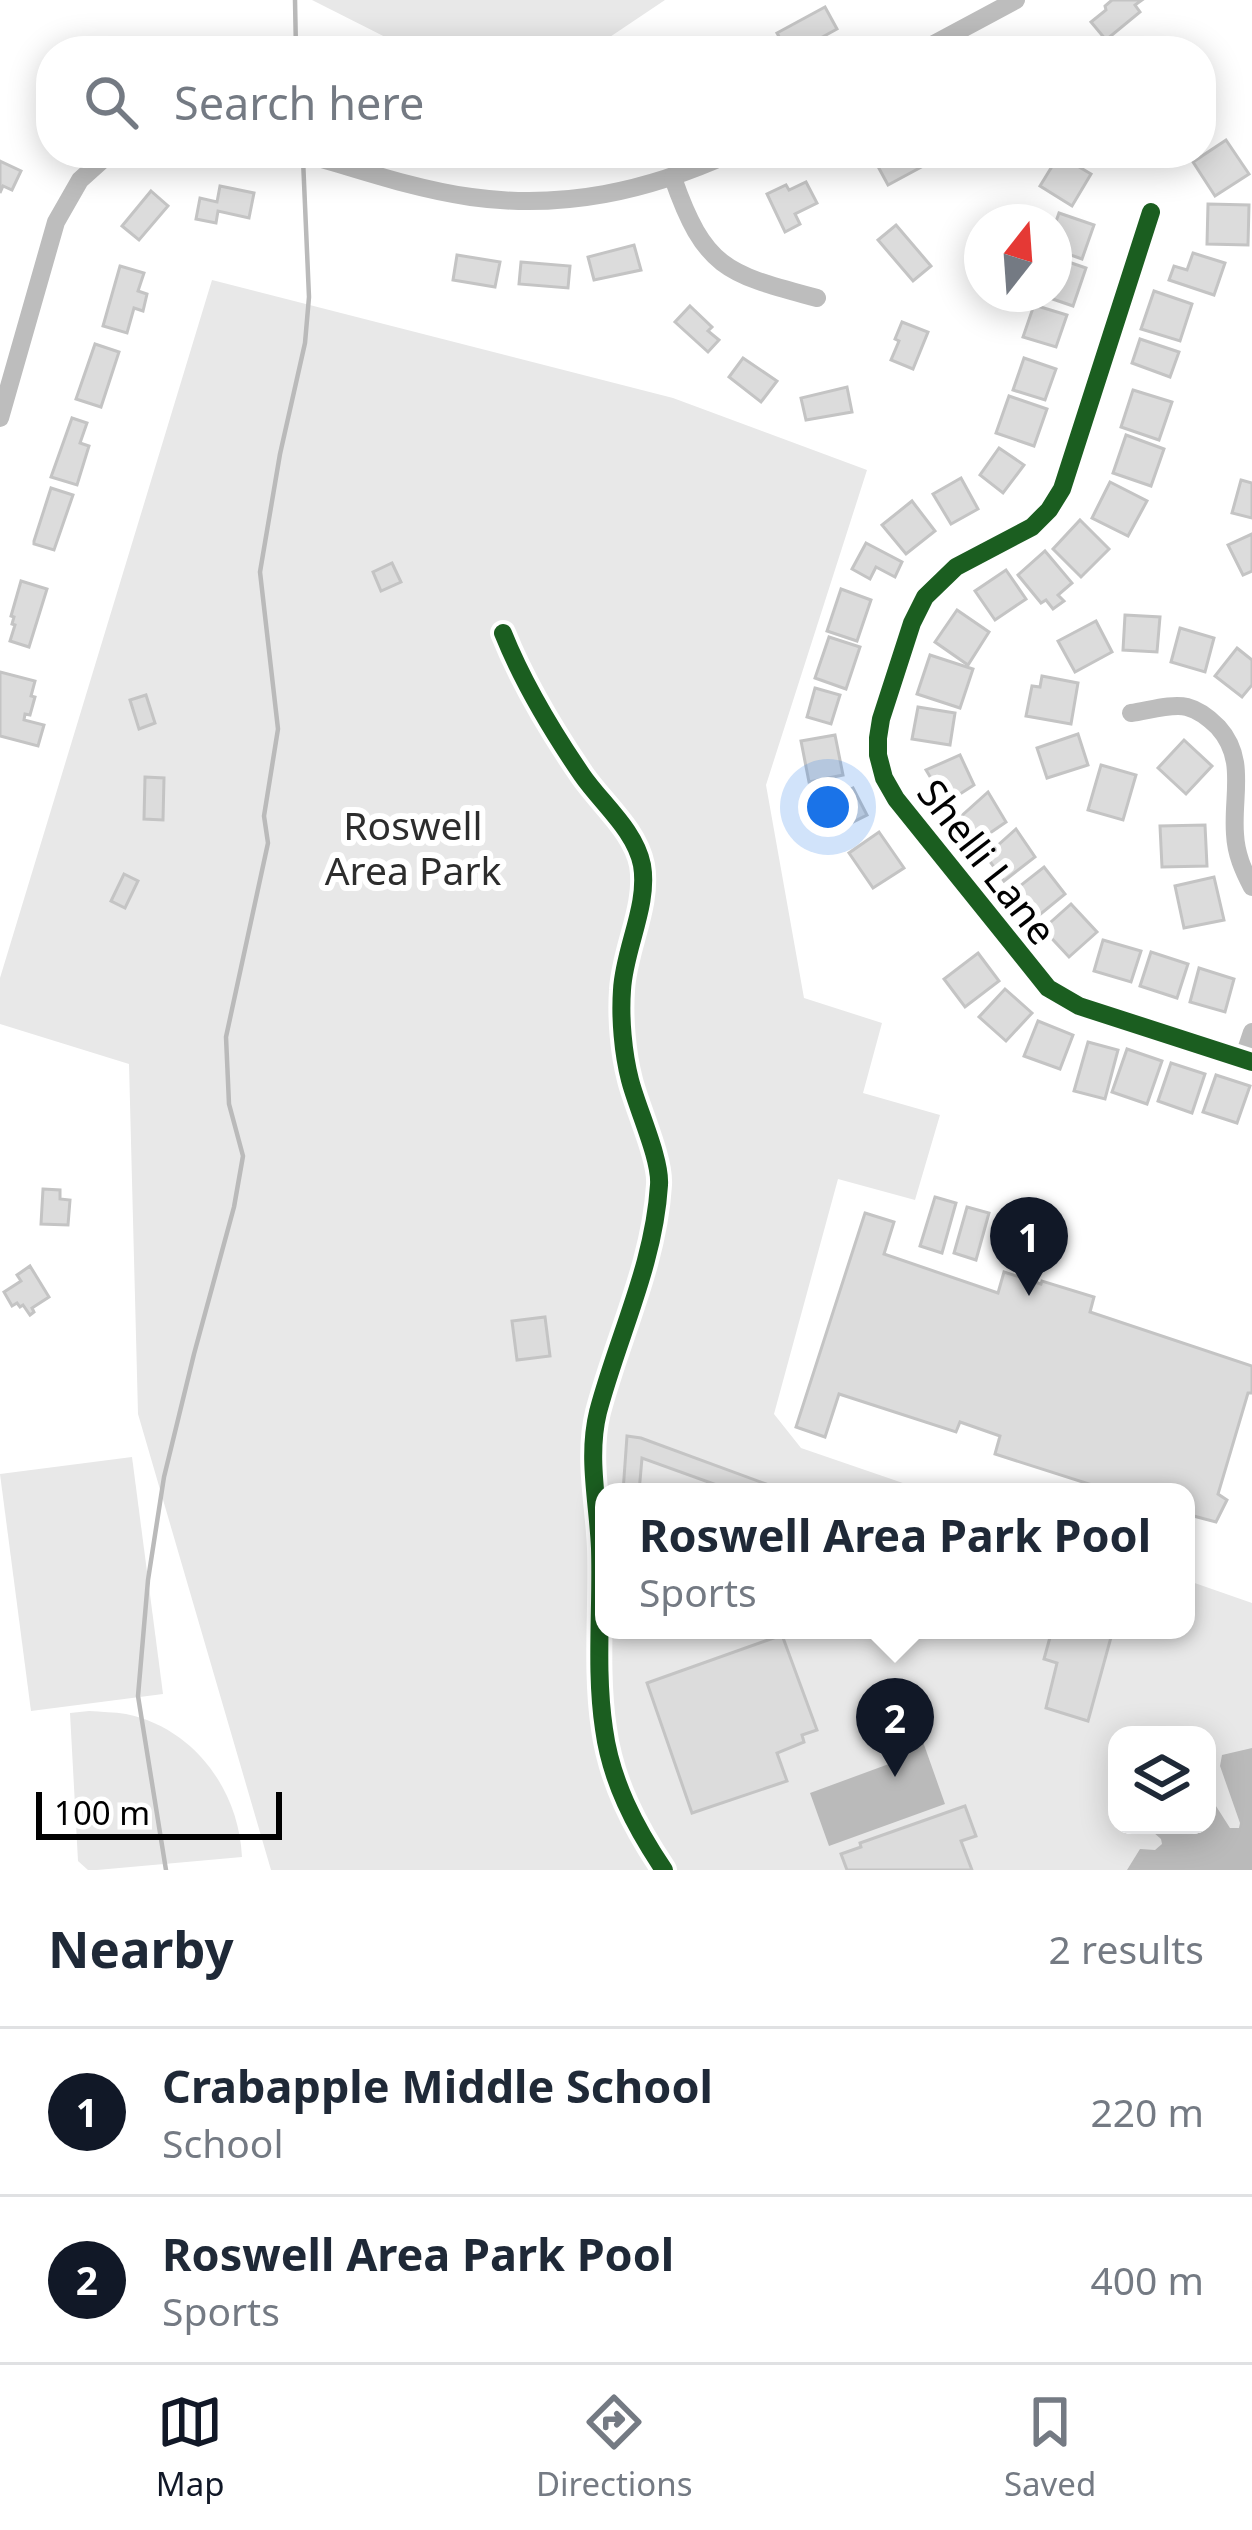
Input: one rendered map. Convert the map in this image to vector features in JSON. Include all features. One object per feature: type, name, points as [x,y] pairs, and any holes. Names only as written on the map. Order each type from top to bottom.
[{"type":"street","points":[[949,36],[1016,0]]},
{"type":"street","points":[[0,418],[56,223],[65,202],[94,168]]},
{"type":"street","points":[[355,168],[429,189],[506,201],[588,198],[632,190],[696,168]]},
{"type":"street","points":[[673,178],[687,219],[712,254],[746,278],[817,298]]},
{"type":"street","name":"Shelli Lane","points":[[1151,212],[1062,489],[1032,526],[956,567],[926,597],[912,623],[881,719],[878,755],[896,799],[1048,988],[1079,1006],[1247,1060]]},
{"type":"street","points":[[503,633],[546,719],[583,776],[629,833],[643,869],[622,991],[624,1040],[628,1076],[660,1178],[652,1243],[598,1411],[592,1442],[595,1483]]},
{"type":"street","points":[[1131,713],[1184,705],[1208,717],[1226,736],[1238,780],[1236,850],[1252,887]]},
{"type":"street","points":[[1247,1060],[1252,1032]]},
{"type":"street","points":[[602,1639],[603,1728],[613,1771],[627,1808],[664,1870]]},
{"type":"green space","points":[[312,0],[665,0],[611,36],[383,36]]},
{"type":"green space","name":"Roswell Area Park","points":[[212,280],[673,398],[867,470],[766,785],[804,998],[882,1023],[863,1093],[940,1115],[915,1200],[838,1179],[774,1414],[801,1448],[903,1483],[595,1483],[595,1639],[1195,1639],[1195,1583],[1252,1603],[1252,1870],[271,1870],[138,1414],[129,1064],[0,1024],[0,978]]},
{"type":"green space","points":[[132,1457],[163,1694],[31,1711],[0,1474]]},
{"type":"green space","points":[[89,1711],[150,1721],[192,1748],[222,1786],[239,1832],[242,1857],[97,1870],[88,1870],[78,1861],[70,1713]]},
{"type":"shaded area","points":[[916,1722],[945,1804],[829,1846],[810,1793],[897,1761],[888,1733]]},
{"type":"shaded area","points":[[1252,1748],[1252,1870],[1127,1870],[1140,1849],[1155,1850],[1162,1844],[1155,1834],[1216,1834],[1216,1806],[1230,1828],[1239,1828],[1220,1766],[1222,1755]]},
{"type":"building","points":[[1112,0],[1142,0],[1135,5],[1140,12],[1111,36],[1103,36],[1091,22]]},
{"type":"building","points":[[825,7],[837,29],[824,36],[777,33]]},
{"type":"building","points":[[1226,140],[1249,174],[1215,196],[1197,168],[1216,168],[1216,147]]},
{"type":"building","points":[[0,161],[21,171],[12,190],[3,186],[0,193]]},
{"type":"building","points":[[879,168],[920,168],[888,185]]},
{"type":"building","points":[[1051,168],[1081,168],[1091,174],[1072,206],[1040,186]]},
{"type":"building","points":[[806,182],[817,203],[795,214],[800,224],[785,232],[767,194]]},
{"type":"building","points":[[220,186],[254,193],[249,218],[218,211],[216,223],[196,219],[200,198],[217,202]]},
{"type":"building","points":[[151,191],[168,206],[139,240],[122,226]]},
{"type":"building","points":[[1208,204],[1249,205],[1248,245],[1207,244]]},
{"type":"building","points":[[1072,217],[1094,225],[1082,259],[1072,255]]},
{"type":"building","points":[[896,225],[931,266],[913,281],[878,240]]},
{"type":"building","points":[[634,245],[641,270],[594,280],[588,257]]},
{"type":"building","points":[[1193,253],[1225,263],[1214,295],[1169,280],[1174,266],[1187,270]]},
{"type":"building","points":[[457,255],[500,262],[495,287],[453,280]]},
{"type":"building","points":[[521,262],[570,266],[568,288],[519,284]]},
{"type":"building","points":[[1072,263],[1086,268],[1072,306]]},
{"type":"building","points":[[120,266],[144,273],[138,291],[147,294],[143,311],[134,308],[127,333],[103,326]]},
{"type":"building","points":[[1154,291],[1192,304],[1180,341],[1141,329]]},
{"type":"building","points":[[690,306],[719,340],[708,352],[675,322]]},
{"type":"building","points":[[1032,312],[1067,315],[1056,347],[1023,337]]},
{"type":"building","points":[[902,322],[928,332],[913,369],[891,360]]},
{"type":"building","points":[[1140,339],[1179,352],[1170,377],[1132,363]]},
{"type":"building","points":[[95,344],[119,352],[101,407],[76,399]]},
{"type":"building","points":[[743,358],[777,381],[761,402],[729,377]]},
{"type":"building","points":[[1024,358],[1056,369],[1045,400],[1013,390]]},
{"type":"building","points":[[847,387],[852,412],[806,420],[801,398]]},
{"type":"building","points":[[1133,390],[1172,402],[1159,440],[1121,427]]},
{"type":"building","points":[[1009,396],[1047,409],[1034,446],[996,433]]},
{"type":"building","points":[[72,418],[87,423],[80,443],[89,446],[77,485],[51,477]]},
{"type":"building","points":[[1126,435],[1164,449],[1151,486],[1113,473]]},
{"type":"building","points":[[999,448],[1024,465],[1003,493],[980,475]]},
{"type":"building","points":[[961,478],[978,509],[951,524],[933,494]]},
{"type":"building","points":[[1241,480],[1252,483],[1252,518],[1232,513]]},
{"type":"building","points":[[1110,482],[1147,501],[1128,536],[1092,518]]},
{"type":"building","points":[[51,488],[73,495],[54,550],[34,544]]},
{"type":"building","points":[[912,501],[935,531],[906,554],[882,525]]},
{"type":"building","points":[[1080,520],[1109,549],[1081,577],[1053,549]]},
{"type":"building","points":[[1252,534],[1252,571],[1243,575],[1228,545]]},
{"type":"building","points":[[866,543],[902,562],[895,577],[876,567],[870,579],[852,569]]},
{"type":"building","points":[[1045,551],[1072,583],[1058,595],[1064,601],[1053,609],[1046,600],[1041,603],[1018,575]]},
{"type":"building","points":[[392,563],[401,582],[381,591],[373,572]]},
{"type":"building","points":[[1006,570],[1026,599],[995,620],[975,591]]},
{"type":"building","points":[[21,581],[47,589],[29,647],[10,641]]},
{"type":"building","points":[[841,589],[871,600],[857,641],[827,631]]},
{"type":"building","points":[[957,610],[989,632],[968,665],[935,642]]},
{"type":"building","points":[[1125,615],[1160,617],[1157,652],[1123,650]]},
{"type":"building","points":[[1096,621],[1112,652],[1075,672],[1058,641]]},
{"type":"building","points":[[1180,628],[1214,638],[1205,672],[1171,662]]},
{"type":"building","points":[[829,637],[860,647],[846,689],[815,678]]},
{"type":"building","points":[[1237,648],[1252,660],[1252,685],[1242,697],[1215,676]]},
{"type":"building","points":[[930,655],[973,669],[960,708],[917,694]]},
{"type":"building","points":[[0,672],[35,681],[30,715],[25,714],[24,720],[44,725],[38,746],[0,736]]},
{"type":"building","points":[[1042,676],[1078,683],[1071,724],[1026,716],[1032,686],[1040,687]]},
{"type":"building","points":[[815,688],[840,695],[831,724],[807,717]]},
{"type":"building","points":[[146,695],[155,723],[139,729],[130,700]]},
{"type":"building","points":[[918,707],[955,713],[950,745],[912,739]]},
{"type":"building","points":[[1078,734],[1088,765],[1047,778],[1037,748]]},
{"type":"building","points":[[835,735],[843,775],[809,782],[801,741]]},
{"type":"building","points":[[1184,740],[1212,766],[1186,794],[1158,768]]},
{"type":"building","points":[[960,755],[974,785],[946,803],[926,770]]},
{"type":"building","points":[[1101,765],[1136,775],[1123,820],[1088,810]]},
{"type":"building","points":[[145,777],[164,778],[163,820],[144,819]]},
{"type":"building","points":[[853,788],[867,815],[837,830],[823,803]]},
{"type":"building","points":[[988,792],[1006,822],[974,844],[957,820]]},
{"type":"building","points":[[1205,825],[1207,866],[1162,867],[1160,826]]},
{"type":"building","points":[[1016,829],[1035,857],[1004,881],[986,856]]},
{"type":"building","points":[[879,832],[904,868],[873,888],[849,853]]},
{"type":"building","points":[[1044,867],[1065,894],[1037,917],[1015,890]]},
{"type":"building","points":[[124,874],[138,881],[125,908],[111,901]]},
{"type":"building","points":[[1214,877],[1224,920],[1184,928],[1175,886]]},
{"type":"building","points":[[1071,904],[1097,932],[1069,957],[1043,929]]},
{"type":"building","points":[[1103,940],[1141,951],[1131,982],[1094,971]]},
{"type":"building","points":[[1151,952],[1188,964],[1177,998],[1140,986]]},
{"type":"building","points":[[978,953],[999,981],[965,1007],[944,979]]},
{"type":"building","points":[[1199,968],[1234,979],[1225,1012],[1190,1002]]},
{"type":"building","points":[[1005,989],[1032,1013],[1006,1041],[979,1017]]},
{"type":"building","points":[[1038,1021],[1073,1035],[1060,1069],[1024,1056]]},
{"type":"building","points":[[1088,1042],[1118,1050],[1105,1099],[1074,1091]]},
{"type":"building","points":[[1127,1049],[1162,1061],[1147,1104],[1112,1092]]},
{"type":"building","points":[[1171,1063],[1205,1074],[1192,1113],[1158,1101]]},
{"type":"building","points":[[1216,1075],[1250,1086],[1237,1123],[1203,1112]]},
{"type":"building","points":[[43,1189],[60,1190],[60,1199],[70,1200],[68,1225],[41,1224]]},
{"type":"building","points":[[935,1197],[956,1203],[942,1253],[920,1246]]},
{"type":"building","points":[[967,1207],[989,1213],[976,1260],[954,1253]]},
{"type":"building","points":[[865,1213],[894,1222],[884,1254],[998,1293],[1004,1272],[1042,1281],[1094,1297],[1090,1312],[1252,1366],[1252,1393],[1248,1393],[1218,1494],[1227,1500],[1216,1522],[1195,1516],[1195,1483],[1086,1483],[995,1454],[1000,1436],[960,1422],[956,1432],[839,1394],[825,1437],[796,1427]]},
{"type":"building","points":[[30,1266],[49,1297],[32,1308],[30,1315],[23,1305],[12,1306],[4,1292],[21,1281],[17,1275]]},
{"type":"building","points":[[545,1317],[550,1356],[517,1360],[512,1321]]},
{"type":"building","points":[[627,1436],[763,1483],[711,1483],[642,1458],[640,1483],[624,1483]]},
{"type":"building","points":[[771,1639],[783,1639],[817,1730],[802,1735],[804,1742],[777,1753],[787,1781],[692,1813],[647,1683]]},
{"type":"building","points":[[1050,1639],[1111,1639],[1088,1721],[1046,1708],[1057,1663],[1044,1659]]},
{"type":"building","points":[[965,1806],[976,1836],[961,1841],[972,1870],[847,1870],[841,1854],[861,1847],[860,1843]]},
{"type":"waterway","points":[[295,0],[296,36]]},
{"type":"waterway","points":[[166,1870],[138,1696],[148,1580],[164,1477],[243,1156],[229,1104],[226,1037],[268,843],[264,816],[278,729],[260,572],[305,343],[309,297],[303,168]]},
{"type":"cycle path","points":[[1151,212],[1062,489],[1032,527],[956,567],[925,597],[881,719],[878,755],[896,799],[1048,988],[1079,1006],[1252,1062]]},
{"type":"cycle path","points":[[503,633],[549,724],[625,829],[642,865],[642,896],[624,975],[622,1024],[628,1070],[653,1148],[659,1185],[643,1272],[598,1412],[595,1487]]},
{"type":"cycle path","points":[[599,1639],[601,1707],[612,1767],[643,1837],[664,1870]]},
{"type":"place","name":"Crabapple Middle School","points":[[1029,1296]]},
{"type":"place","name":"Roswell Area Park Pool","points":[[895,1777]]}]
